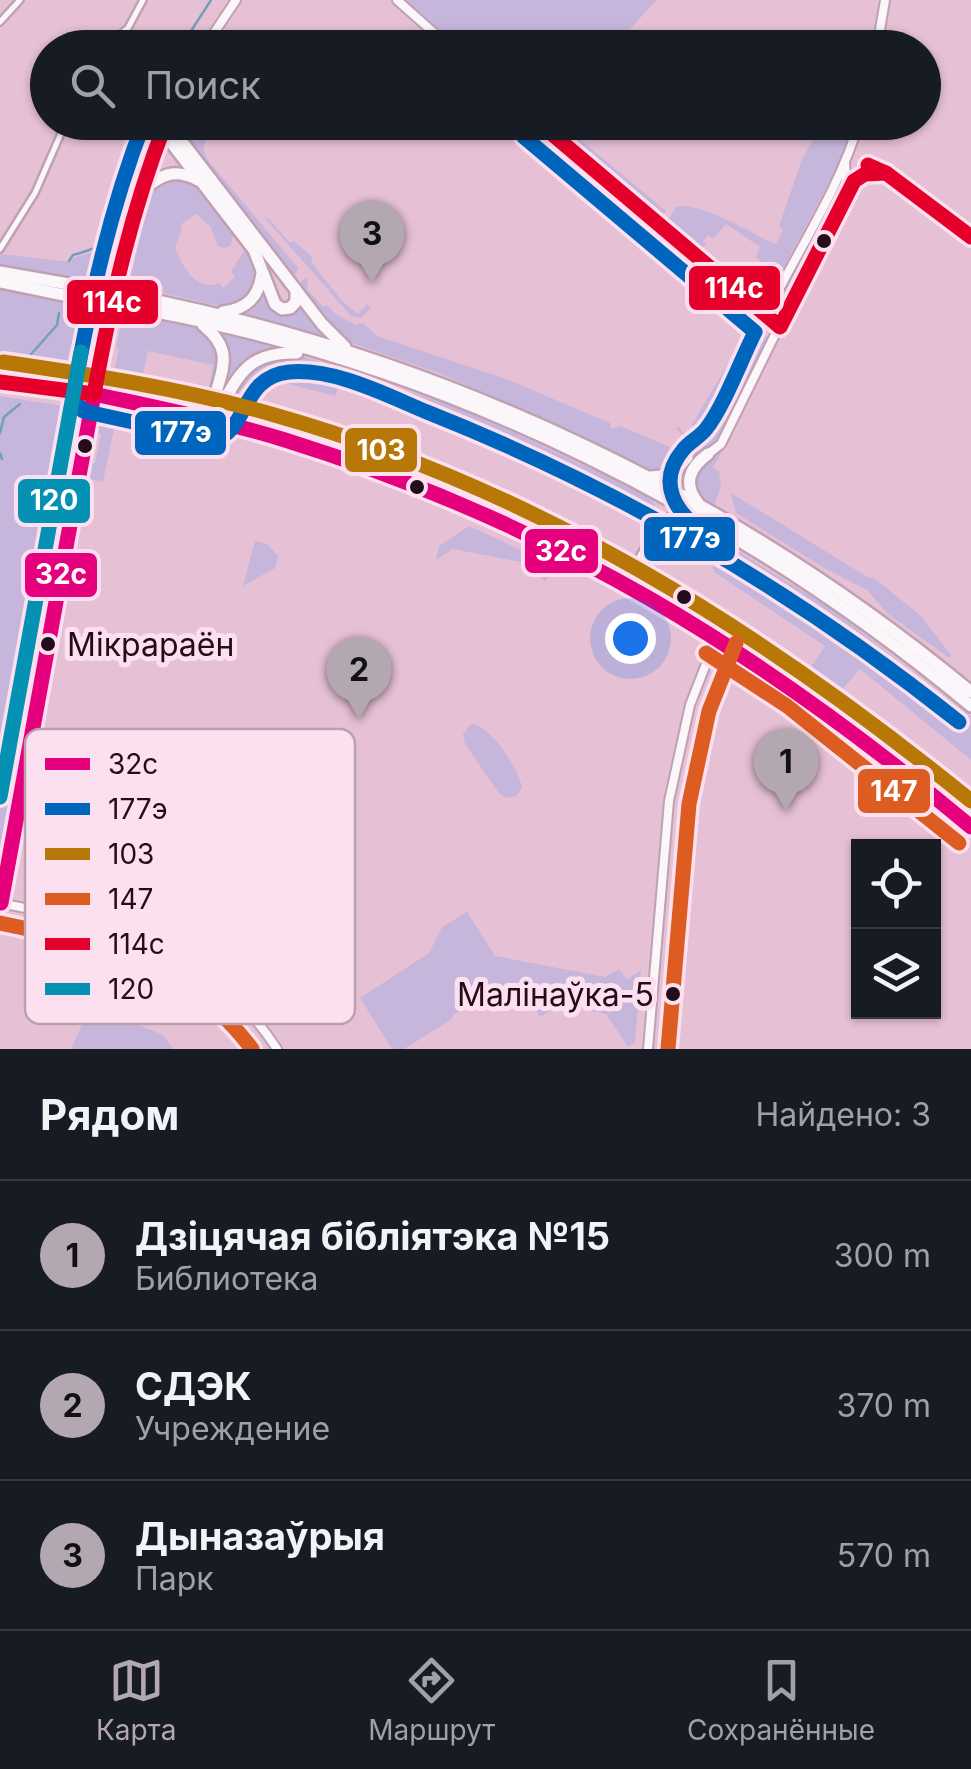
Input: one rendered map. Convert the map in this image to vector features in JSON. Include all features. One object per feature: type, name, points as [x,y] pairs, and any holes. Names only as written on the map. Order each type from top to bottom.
[{"type":"highway","points":[[171,140],[254,250],[278,307],[286,310],[294,306],[296,290]]},
{"type":"highway","points":[[181,140],[336,340],[354,352]]},
{"type":"highway","points":[[142,193],[166,174],[183,173],[201,181]]},
{"type":"highway","points":[[216,313],[237,310],[251,301],[259,288],[262,269]]},
{"type":"highway","points":[[0,272],[152,306],[216,313],[354,352],[452,386],[647,476],[846,610],[971,706]]},
{"type":"highway","points":[[0,282],[95,295]]},
{"type":"highway","points":[[152,306],[317,353],[504,420],[690,506],[853,604],[971,692]]},
{"type":"highway","points":[[195,320],[214,334],[224,355],[213,420]]},
{"type":"highway","points":[[213,420],[233,382],[256,360],[275,354],[317,353]]},
{"type":"highway","points":[[690,506],[689,478],[695,465],[708,454]]},
{"type":"highway","points":[[647,476],[672,475],[687,457]]},
{"type":"highway","points":[[653,492],[662,510],[660,529]]},
{"type":"highway","points":[[629,583],[660,529],[690,506]]},
{"type":"main road","points":[[216,30],[236,0]]},
{"type":"main road","points":[[397,0],[431,30]]},
{"type":"main road","points":[[879,30],[885,0]]},
{"type":"main road","points":[[32,729],[94,394],[142,193],[160,140]]},
{"type":"main road","points":[[558,140],[780,326]]},
{"type":"main road","points":[[687,457],[718,408],[853,140]]},
{"type":"main road","points":[[708,454],[721,444],[841,201],[845,162]]},
{"type":"main road","points":[[0,382],[94,394],[213,420],[296,443],[462,503],[629,583],[717,636],[799,690],[971,827]]},
{"type":"main road","points":[[648,1049],[669,800],[690,705],[717,636]]},
{"type":"main road","points":[[25,769],[0,905],[25,910]]},
{"type":"main road","points":[[258,1024],[277,1049]]},
{"type":"street","points":[[0,22],[20,0]]},
{"type":"street","points":[[126,30],[143,0]]},
{"type":"street","points":[[0,249],[35,193],[58,140]]},
{"type":"shaded area","points":[[405,0],[657,0],[629,30],[439,30]]},
{"type":"shaded area","points":[[186,140],[206,140],[203,147],[207,159],[298,268],[296,274],[291,273]]},
{"type":"shaded area","points":[[566,140],[580,140],[666,211],[661,218]]},
{"type":"shaded area","points":[[813,140],[848,140],[840,162],[768,294],[756,296],[746,285],[762,269],[756,257],[760,247],[726,224],[713,239],[708,235],[703,241],[707,245],[700,248],[670,223],[676,207],[687,206],[776,244],[802,159]]},
{"type":"shaded area","points":[[843,175],[822,233],[782,314],[778,315],[775,311]]},
{"type":"shaded area","points":[[169,176],[197,183],[234,230],[231,245],[224,248],[218,246],[210,226],[196,214],[180,225],[175,248],[191,276],[204,284],[219,283],[223,288],[235,277],[231,272],[248,250],[259,267],[254,294],[231,309],[163,293],[164,287],[153,290],[146,300],[144,324],[155,327],[158,320],[204,329],[221,355],[211,404],[171,394],[172,390],[208,397],[213,365],[148,351],[143,390],[117,385],[112,378],[149,194]]},
{"type":"shaded area","points":[[265,218],[290,243],[294,241],[313,258],[311,262],[342,301],[358,314],[367,304],[371,308],[361,318],[351,316]]},
{"type":"shaded area","points":[[121,224],[83,375],[0,366],[0,288],[85,304],[84,315],[88,316],[98,310],[105,279],[94,272],[92,280],[0,267],[0,254],[70,262],[75,257],[106,249],[116,225]]},
{"type":"shaded area","points":[[308,278],[307,289],[323,307],[327,305],[356,325],[363,323],[377,336],[506,379],[610,423],[611,429],[620,426],[677,450],[685,437],[676,429],[678,426],[690,441],[685,456],[673,470],[656,472],[444,375],[343,340],[301,288],[301,281]]},
{"type":"shaded area","points":[[264,281],[275,307],[300,300],[332,338],[237,312]]},
{"type":"shaded area","points":[[753,313],[758,320],[756,328],[715,404],[701,423],[691,426],[754,321]]},
{"type":"shaded area","points":[[218,330],[280,350],[264,354],[218,408],[227,369]]},
{"type":"shaded area","points":[[765,335],[767,338],[717,443],[686,492],[668,482],[698,455]]},
{"type":"shaded area","points":[[301,356],[465,410],[649,496],[655,509],[651,522],[520,459],[339,387],[335,396],[250,379],[233,400],[232,408],[252,416],[225,408],[231,388],[265,360]]},
{"type":"shaded area","points":[[0,396],[76,408],[80,412],[40,662],[36,662],[28,705],[32,706],[0,859]]},
{"type":"shaded area","points":[[100,412],[117,414],[103,482],[90,479],[90,466],[95,463],[101,434],[97,432]]},
{"type":"shaded area","points":[[723,450],[713,467],[719,471],[721,486],[714,507],[701,500],[691,483],[705,461]]},
{"type":"shaded area","points":[[731,493],[873,577],[921,616],[951,655],[949,658],[888,614],[867,590],[736,513]]},
{"type":"shaded area","points":[[469,526],[556,566],[545,582],[531,564],[453,549],[436,560],[439,546]]},
{"type":"shaded area","points":[[708,529],[721,541],[827,606],[971,716],[971,760],[860,669],[834,699],[809,681],[815,670],[811,667],[825,646],[714,572],[709,545],[703,537]]},
{"type":"shaded area","points":[[255,541],[267,544],[278,556],[275,568],[243,586]]},
{"type":"shaded area","points":[[471,724],[487,731],[510,759],[522,788],[516,796],[506,798],[498,792],[465,744],[463,734]]},
{"type":"shaded area","points":[[467,912],[495,956],[605,977],[619,969],[627,980],[641,970],[635,1042],[628,1047],[606,1014],[563,1001],[548,1007],[550,1011],[540,1017],[531,1003],[515,1010],[503,992],[472,987],[455,997],[463,1009],[452,1019],[404,1049],[392,1049],[360,998],[429,953],[442,927]]},
{"type":"shaded area","points":[[82,1024],[137,1024],[163,1035],[173,1049],[71,1049]]},
{"type":"waterway","points":[[192,30],[211,0]]},
{"type":"waterway","points":[[127,192],[144,140]]},
{"type":"waterway","points":[[69,261],[73,255],[106,240],[122,208]]},
{"type":"waterway","points":[[26,360],[57,325],[59,313]]},
{"type":"waterway","points":[[0,433],[4,417],[20,404]]},
{"type":"waterway","points":[[0,453],[2,459]]},
{"type":"transit line","name":"177э","points":[[137,140],[111,221],[87,323],[74,392],[83,411],[214,440],[234,426],[253,393],[273,376],[306,372],[360,384],[569,475],[705,547],[834,630],[959,722]]},
{"type":"transit line","name":"114с","points":[[0,382],[94,394],[123,256],[160,140]]},
{"type":"transit line","name":"177э","points":[[528,140],[755,332],[713,419],[683,450],[671,474],[670,485],[678,506],[705,533]]},
{"type":"transit line","name":"114с","points":[[559,140],[780,327],[854,181],[865,174],[886,173]]},
{"type":"transit line","name":"114с","points":[[868,165],[886,173],[971,237]]},
{"type":"transit line","name":"120","points":[[0,797],[81,352]]},
{"type":"transit line","name":"103","points":[[3,362],[138,383],[238,405],[368,445],[462,482],[553,524],[727,623],[891,738],[971,801]]},
{"type":"transit line","name":"32с","points":[[94,394],[285,440],[475,510],[563,552],[731,648],[811,703],[971,827]]},
{"type":"transit line","name":"32с","points":[[33,729],[94,394]]},
{"type":"transit line","name":"147","points":[[668,1049],[689,804],[709,711],[736,643]]},
{"type":"transit line","name":"147","points":[[706,653],[787,706],[959,843]]},
{"type":"transit line","name":"32с","points":[[1,903],[25,772]]},
{"type":"transit line","name":"147","points":[[0,923],[25,928]]},
{"type":"transit line","name":"147","points":[[231,1024],[252,1049]]},
{"type":"place","name":"Дыназаўрыя","points":[[372,283]]},
{"type":"place","name":"Мікрараён","points":[[48,644]]},
{"type":"place","name":"СДЭК","points":[[359,719]]},
{"type":"place","name":"Дзіцячая бібліятэка №15","points":[[786,811]]},
{"type":"place","name":"Малінаўка-5","points":[[673,994]]}]
